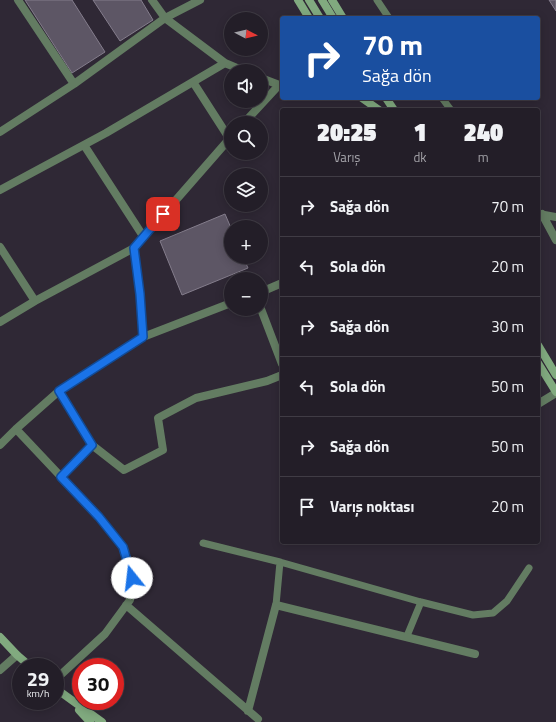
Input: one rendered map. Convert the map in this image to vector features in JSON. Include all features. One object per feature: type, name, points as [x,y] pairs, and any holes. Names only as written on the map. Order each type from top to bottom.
[{"type":"main road","points":[[298,0],[308,16]]},
{"type":"main road","points":[[309,0],[319,16]]},
{"type":"main road","points":[[322,0],[333,16]]},
{"type":"main road","points":[[332,0],[342,16]]},
{"type":"main road","points":[[365,100],[376,108]]},
{"type":"main road","points":[[540,348],[556,374]]},
{"type":"main road","points":[[540,366],[556,393]]},
{"type":"main road","points":[[0,637],[20,658]]},
{"type":"main road","points":[[64,695],[102,722]]},
{"type":"main road","points":[[70,699],[90,722]]},
{"type":"street","points":[[18,0],[74,84]]},
{"type":"street","points":[[0,190],[84,145],[224,63],[164,18],[152,0]]},
{"type":"street","points":[[0,132],[74,84],[164,18],[200,0]]},
{"type":"street","points":[[251,116],[280,86],[268,81]]},
{"type":"street","points":[[193,82],[224,128]]},
{"type":"street","points":[[0,322],[35,301],[134,248],[224,144]]},
{"type":"street","points":[[84,145],[143,236]]},
{"type":"street","points":[[540,214],[556,217]]},
{"type":"street","points":[[540,214],[556,240]]},
{"type":"street","points":[[0,247],[35,301]]},
{"type":"street","points":[[134,248],[140,294],[143,337]]},
{"type":"street","points":[[268,289],[280,283]]},
{"type":"street","points":[[0,445],[59,391],[143,337],[224,306]]},
{"type":"street","points":[[264,316],[280,359]]},
{"type":"street","points":[[59,391],[92,445],[124,470],[163,450],[158,418],[196,398],[267,381],[280,376]]},
{"type":"street","points":[[540,403],[556,393]]},
{"type":"street","points":[[16,429],[99,517],[123,547],[132,578],[130,600],[105,634],[64,672]]},
{"type":"street","points":[[61,477],[92,445]]},
{"type":"street","points":[[126,605],[248,711],[257,721]]},
{"type":"street","points":[[248,711],[276,605],[407,636],[475,654]]},
{"type":"street","points":[[0,670],[17,655]]},
{"type":"lane","points":[[377,0],[388,16]]},
{"type":"lane","points":[[203,544],[280,562],[421,602],[473,615],[493,613],[507,600],[529,568]]},
{"type":"lane","points":[[276,605],[280,562]]},
{"type":"lane","points":[[407,636],[421,602]]},
{"type":"building","points":[[25,0],[72,0],[105,52],[72,73]]},
{"type":"building","points":[[93,0],[141,0],[153,20],[120,41]]},
{"type":"building","points":[[549,0],[556,0],[556,11]]},
{"type":"building","points":[[225,214],[228,220],[224,220],[224,264],[246,264],[248,268],[238,272],[224,272],[224,278],[182,295],[160,241]]},
{"type":"route","points":[[132,578],[123,547],[99,517],[61,477],[92,445],[59,391],[143,337],[140,294],[134,248],[163,214]]}]
